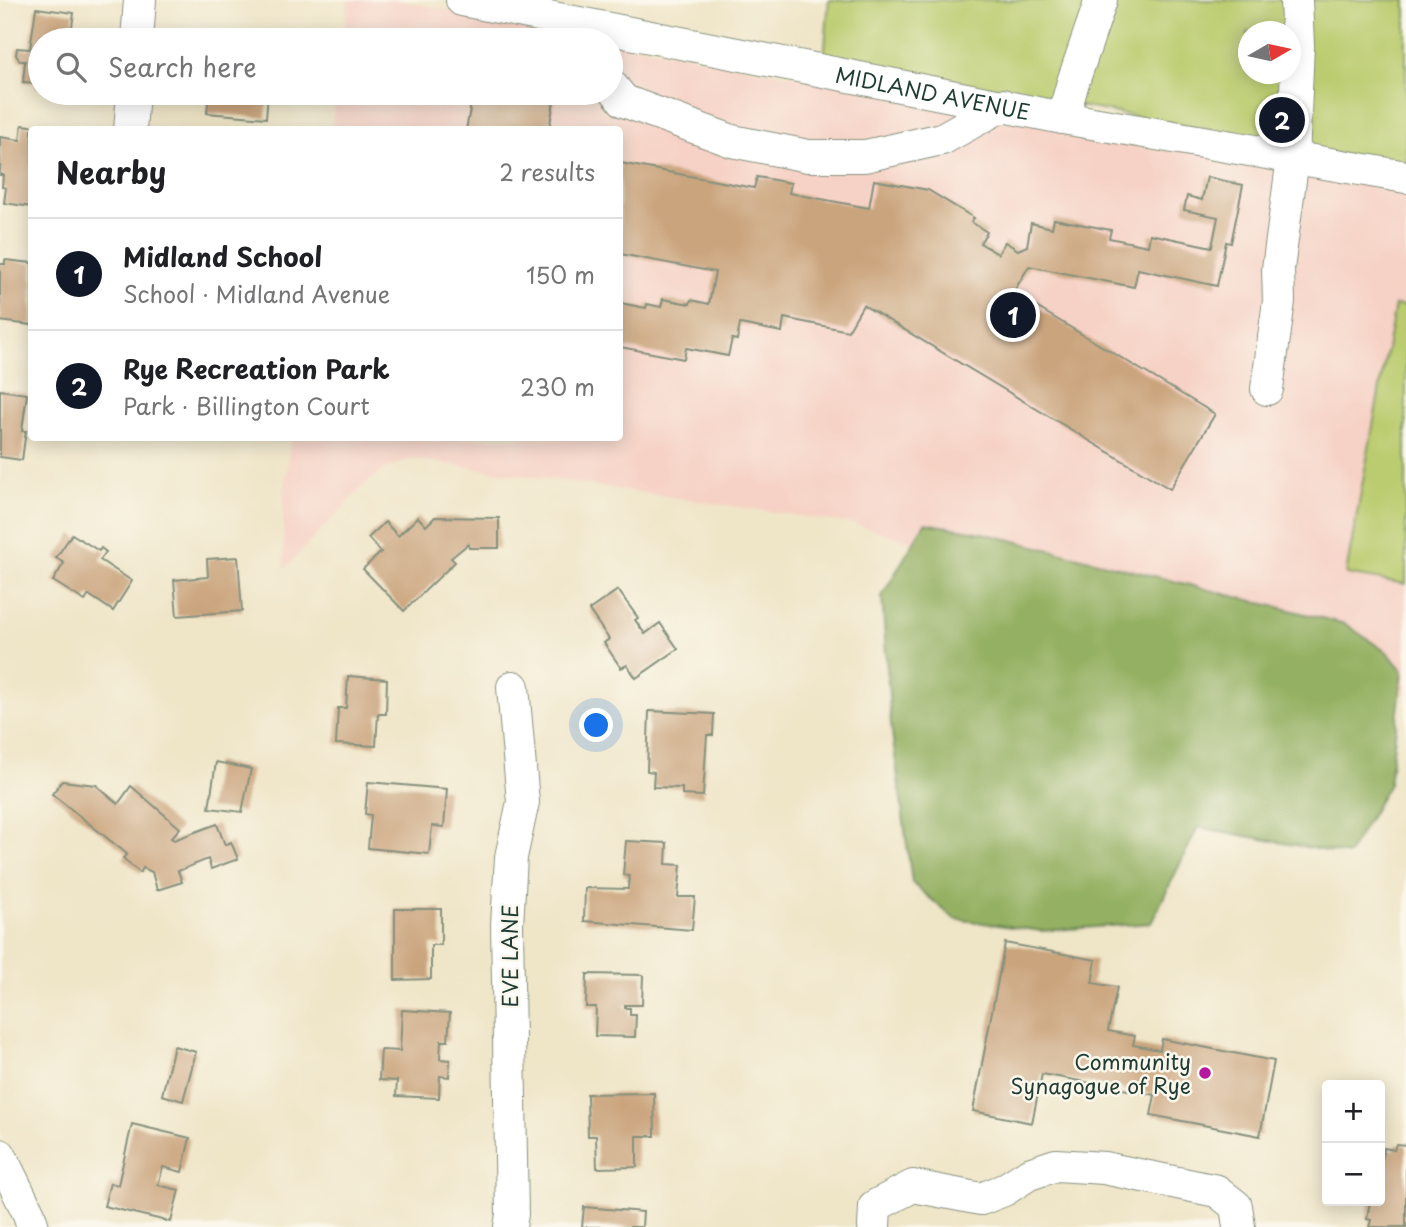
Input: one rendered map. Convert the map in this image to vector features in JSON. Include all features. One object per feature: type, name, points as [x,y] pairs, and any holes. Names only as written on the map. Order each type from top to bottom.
[{"type":"street","points":[[138,28],[141,0]]},
{"type":"street","name":"MIDLAND AVENUE","points":[[461,0],[615,28]]},
{"type":"street","points":[[1063,118],[1101,0]]},
{"type":"street","points":[[1267,389],[1279,301],[1278,269],[1293,158],[1298,45],[1296,0]]},
{"type":"street","name":"MIDLAND AVENUE","points":[[623,30],[1063,118],[1406,177]]},
{"type":"street","points":[[623,100],[732,141],[808,156],[865,156],[942,139],[1003,105]]},
{"type":"street","points":[[131,126],[132,105]]},
{"type":"street","name":"EVE LANE","points":[[510,1227],[512,1214],[507,925],[511,857],[523,802],[513,687]]},
{"type":"street","points":[[0,1155],[33,1227]]},
{"type":"street","points":[[874,1227],[875,1206],[913,1186],[981,1199],[1004,1190],[1029,1174],[1056,1165],[1104,1168],[1217,1191],[1236,1206],[1240,1227]]},
{"type":"shaded area","points":[[348,0],[397,0],[545,28],[344,28]]},
{"type":"shaded area","points":[[623,43],[1406,192],[1406,694],[854,524],[412,459],[384,469],[365,484],[284,569],[283,500],[291,441],[623,441],[623,126],[331,126],[334,105],[623,105]]},
{"type":"green space","points":[[829,0],[1406,0],[1406,167],[824,58]]},
{"type":"green space","points":[[1395,305],[1406,306],[1406,584],[1346,574]]},
{"type":"green space","points":[[925,523],[983,533],[1345,624],[1388,653],[1403,671],[1389,784],[1348,855],[1198,827],[1151,923],[1041,931],[955,919],[912,883],[891,725],[882,596]]},
{"type":"building","points":[[36,8],[74,13],[72,28],[33,28]]},
{"type":"building","points":[[17,48],[28,49],[28,82],[23,82],[25,61],[20,61],[16,55]]},
{"type":"building","points":[[208,105],[267,105],[266,118],[207,113]]},
{"type":"building","points":[[471,105],[553,105],[550,126],[467,126]]},
{"type":"building","points":[[22,125],[30,126],[28,126],[28,206],[4,203],[6,188],[2,187],[3,175],[0,175],[0,137],[20,140]]},
{"type":"building","points":[[623,164],[754,188],[757,177],[791,183],[789,193],[869,208],[874,180],[928,190],[974,218],[971,222],[987,232],[980,243],[998,254],[1005,242],[1018,250],[1027,246],[1031,223],[1052,228],[1054,219],[1111,230],[1109,238],[1148,246],[1150,234],[1212,247],[1218,217],[1184,210],[1187,196],[1202,200],[1207,177],[1243,185],[1231,243],[1226,242],[1217,286],[1138,269],[1134,287],[1029,266],[1013,293],[1215,414],[1170,489],[863,305],[848,331],[784,318],[782,332],[740,324],[737,340],[732,339],[728,356],[686,348],[684,359],[623,348],[623,304],[646,308],[647,304],[661,307],[663,299],[709,304],[715,272],[623,255]]},
{"type":"building","points":[[5,260],[28,263],[28,324],[0,321],[0,264],[5,264]]},
{"type":"building","points":[[0,390],[27,394],[22,431],[26,431],[22,460],[0,457]]},
{"type":"building","points":[[418,517],[426,526],[435,517],[499,518],[499,548],[469,548],[468,544],[451,558],[455,562],[404,611],[363,569],[381,552],[368,538],[385,522],[398,536]]},
{"type":"building","points":[[72,534],[99,551],[101,548],[106,552],[100,560],[132,581],[113,611],[89,595],[85,601],[53,581],[64,563],[56,558]]},
{"type":"building","points":[[238,557],[242,611],[177,616],[174,580],[208,577],[207,559]]},
{"type":"building","points":[[618,590],[638,618],[635,620],[645,634],[660,623],[678,649],[636,678],[627,665],[621,668],[604,643],[609,639],[589,610]]},
{"type":"building","points":[[348,676],[387,679],[386,714],[378,714],[376,746],[336,744],[338,708],[346,708]]},
{"type":"building","points":[[649,711],[714,714],[713,735],[707,735],[703,796],[682,795],[682,788],[653,787],[654,772],[647,771]]},
{"type":"building","points":[[216,762],[251,769],[242,812],[209,808]]},
{"type":"building","points":[[62,781],[96,785],[118,804],[131,786],[180,828],[171,838],[174,840],[217,824],[225,845],[231,842],[238,859],[211,869],[208,859],[178,871],[182,882],[157,890],[152,872],[143,868],[140,873],[123,858],[127,854],[52,794]]},
{"type":"building","points":[[368,782],[447,789],[444,827],[432,826],[429,854],[368,848],[371,815],[365,814]]},
{"type":"building","points":[[626,841],[667,843],[666,864],[681,865],[678,897],[695,897],[692,930],[584,921],[585,888],[628,889],[629,876],[623,875]]},
{"type":"building","points":[[395,909],[441,909],[441,945],[431,945],[431,979],[395,980]]},
{"type":"building","points":[[1005,943],[1096,960],[1092,983],[1117,987],[1108,1031],[1135,1036],[1133,1045],[1160,1050],[1162,1039],[1274,1061],[1260,1136],[1151,1115],[1155,1095],[1042,1074],[1032,1123],[973,1111]]},
{"type":"building","points":[[587,974],[643,975],[642,1005],[625,1005],[625,1008],[630,1008],[630,1015],[636,1015],[635,1037],[595,1036],[596,1007],[586,1007]]},
{"type":"building","points":[[402,1010],[450,1013],[448,1041],[441,1041],[440,1059],[450,1060],[449,1077],[440,1076],[439,1098],[396,1096],[397,1081],[379,1080],[381,1050],[400,1051]]},
{"type":"building","points":[[174,1046],[196,1052],[183,1101],[162,1095]]},
{"type":"building","points":[[654,1093],[655,1136],[637,1136],[637,1167],[597,1168],[596,1136],[588,1136],[587,1094]]},
{"type":"building","points":[[132,1124],[190,1138],[182,1172],[163,1167],[158,1185],[179,1190],[171,1222],[104,1206],[110,1183],[118,1185]]},
{"type":"building","points":[[1396,1144],[1406,1145],[1406,1227],[1369,1227],[1369,1206],[1385,1206],[1385,1148],[1394,1150]]},
{"type":"building","points":[[584,1207],[643,1212],[642,1227],[582,1227]]},
{"type":"place","name":"Rye Recreation Park","points":[[1282,120]]},
{"type":"place","name":"Midland School","points":[[1013,315]]},
{"type":"place","name":"Community Synagogue of Rye","points":[[1205,1073]]}]
